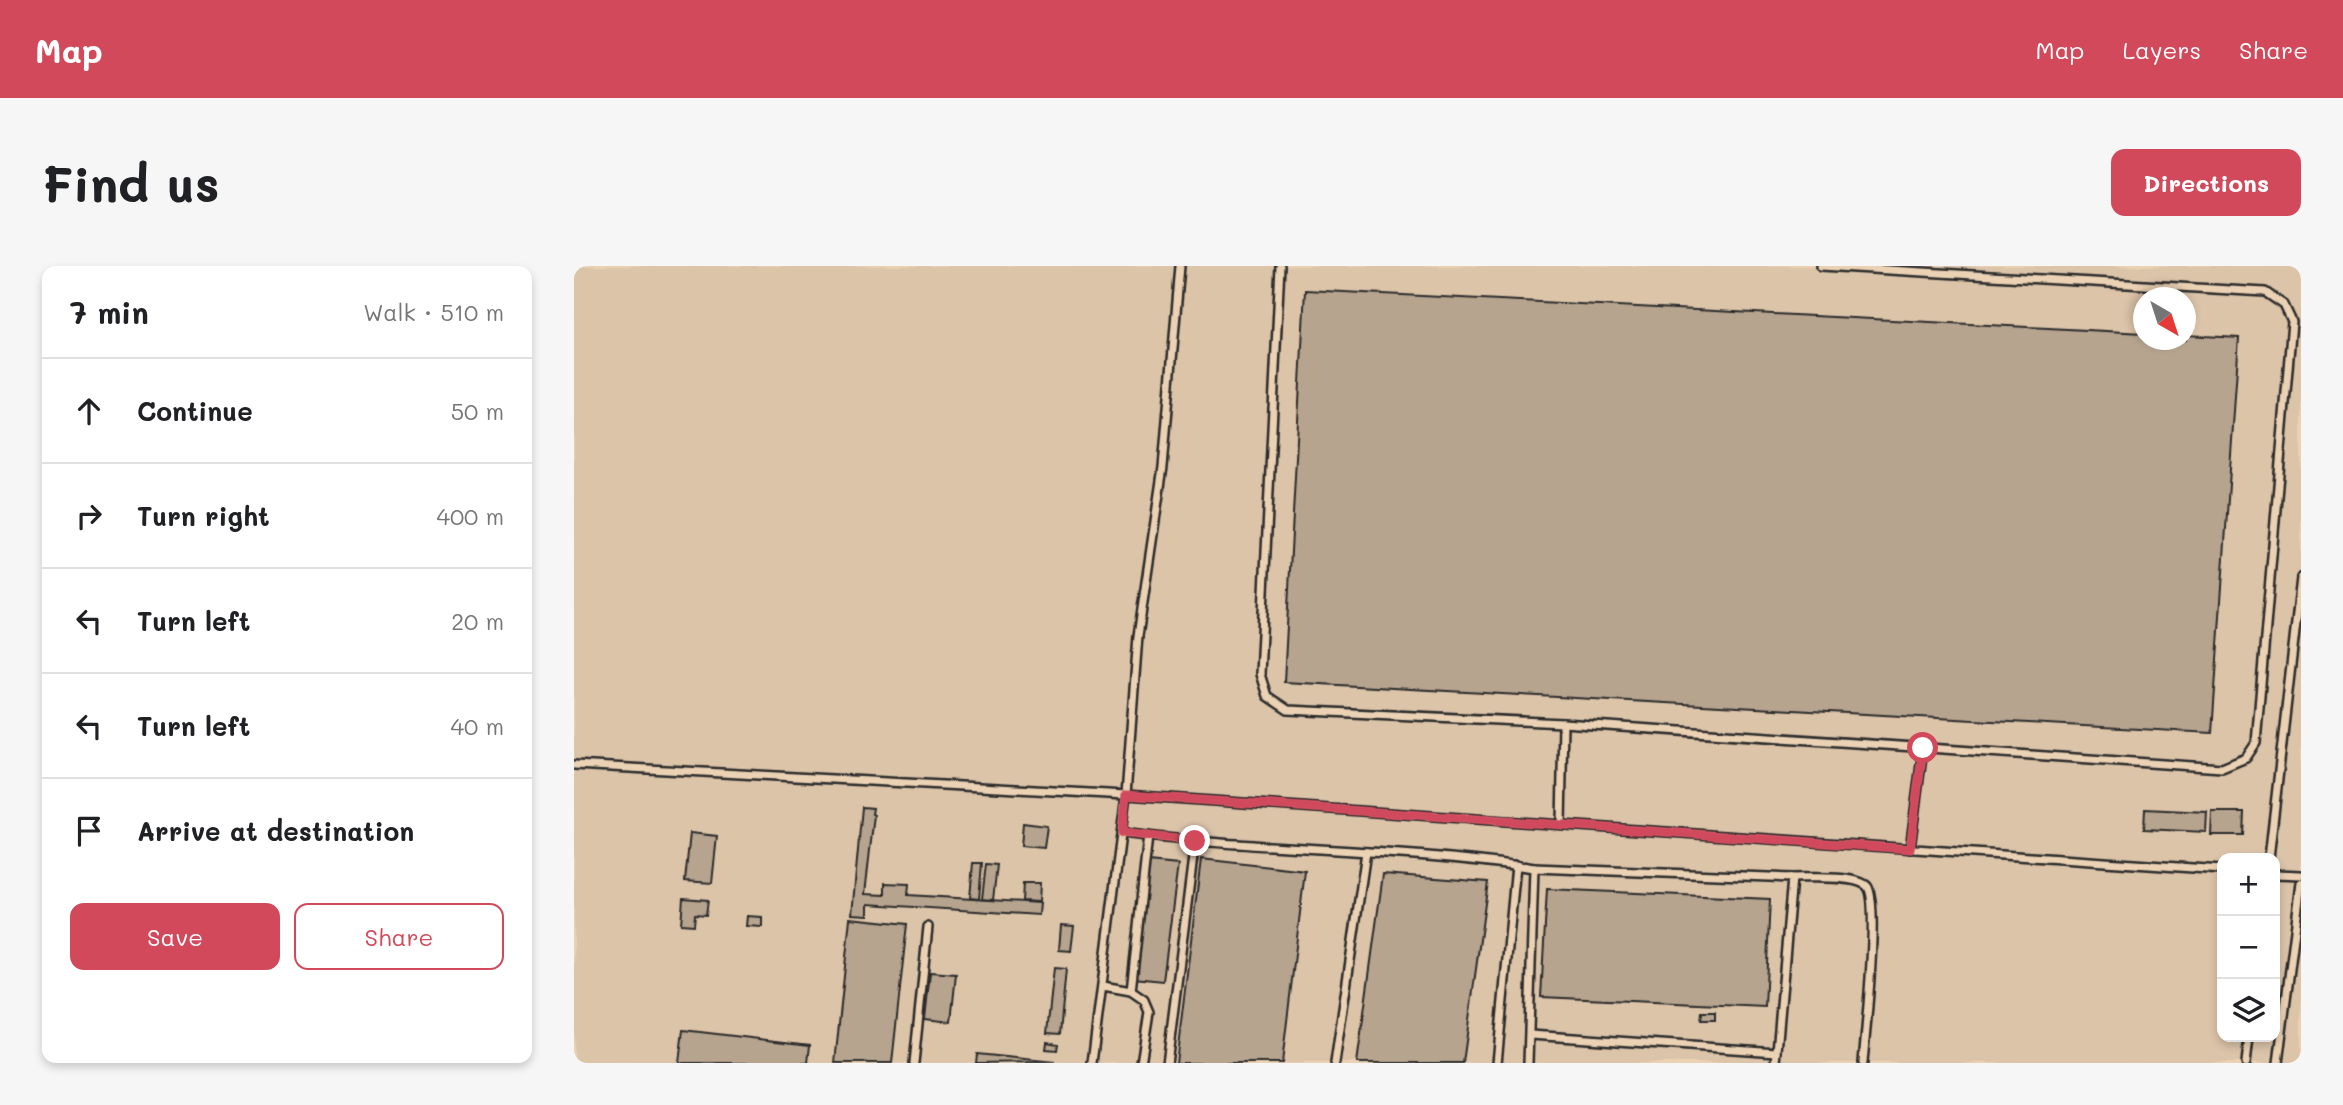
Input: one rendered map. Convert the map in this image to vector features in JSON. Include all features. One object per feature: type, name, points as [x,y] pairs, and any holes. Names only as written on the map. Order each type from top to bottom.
[{"type":"lane","points":[[1092,1063],[1122,833],[1138,636],[1163,467],[1180,266]]},
{"type":"lane","points":[[1280,266],[1260,674],[1267,696],[1288,710],[1563,723],[2222,768],[2246,758],[2256,743],[2292,322],[2284,305],[2265,292],[1821,266]]},
{"type":"lane","points":[[2270,853],[2298,634],[2301,578]]},
{"type":"lane","points":[[1561,824],[1563,723]]},
{"type":"lane","points":[[1910,849],[1923,748]]},
{"type":"lane","points":[[574,765],[1126,795],[2217,870]]},
{"type":"lane","points":[[1122,833],[1534,868],[1844,879],[1860,882],[1868,887],[1872,895],[1873,926],[1863,1063]]},
{"type":"lane","points":[[1131,991],[1148,836]]},
{"type":"lane","points":[[1167,1063],[1195,841]]},
{"type":"lane","points":[[1335,1063],[1366,852]]},
{"type":"lane","points":[[1497,1063],[1516,865]]},
{"type":"lane","points":[[1528,1063],[1534,868]]},
{"type":"lane","points":[[2280,874],[2301,875]]},
{"type":"lane","points":[[1776,1063],[1792,878]]},
{"type":"lane","points":[[2278,1063],[2301,883]]},
{"type":"lane","points":[[914,1063],[928,927]]},
{"type":"lane","points":[[1102,986],[1131,991],[1144,1000],[1149,1012],[1141,1063]]},
{"type":"lane","points":[[1530,1035],[1777,1052]]},
{"type":"lane","points":[[2246,1063],[2248,1042]]},
{"type":"shaded area","points":[[574,266],[2301,266],[2301,1063],[574,1063]]},
{"type":"building","points":[[1305,290],[2133,332],[2133,350],[2196,350],[2196,336],[2239,338],[2212,733],[1284,682]]},
{"type":"building","points":[[862,807],[873,808],[874,815],[865,894],[885,895],[885,883],[909,884],[908,895],[1040,903],[1039,915],[868,904],[868,915],[852,914]]},
{"type":"building","points":[[2145,809],[2207,812],[2206,832],[2144,829]]},
{"type":"building","points":[[2212,812],[2244,812],[2243,835],[2211,835]]},
{"type":"building","points":[[1023,823],[1047,826],[1044,848],[1021,846]]},
{"type":"building","points":[[690,833],[717,836],[712,883],[685,881]]},
{"type":"building","points":[[1201,859],[1305,871],[1282,1063],[1176,1063]]},
{"type":"building","points":[[1148,862],[1178,865],[1163,981],[1134,978]]},
{"type":"building","points":[[973,863],[982,863],[979,899],[970,898]]},
{"type":"building","points":[[986,864],[997,865],[993,900],[982,899]]},
{"type":"building","points":[[1383,874],[1488,882],[1463,1063],[1357,1063]]},
{"type":"building","points":[[1023,883],[1040,883],[1039,902],[1022,901]]},
{"type":"building","points":[[1547,889],[1770,899],[1765,1007],[1541,997]]},
{"type":"building","points":[[683,898],[708,900],[706,915],[695,914],[694,925],[681,924]]},
{"type":"building","points":[[747,916],[762,917],[762,927],[746,926]]},
{"type":"building","points":[[850,918],[907,924],[892,1063],[835,1063]]},
{"type":"building","points":[[1061,925],[1074,926],[1071,951],[1059,950]]},
{"type":"building","points":[[1054,968],[1066,969],[1060,1034],[1047,1033]]},
{"type":"building","points":[[930,972],[956,974],[951,1022],[925,1019]]},
{"type":"building","points":[[1702,1012],[1715,1012],[1715,1020],[1701,1020]]},
{"type":"building","points":[[683,1030],[810,1045],[808,1063],[679,1063]]},
{"type":"building","points":[[1047,1042],[1058,1044],[1057,1050],[1046,1049]]},
{"type":"building","points":[[977,1054],[1055,1062],[976,1063]]},
{"type":"route","points":[[1195,841],[1122,833],[1126,795],[1910,849],[1923,748]]}]
